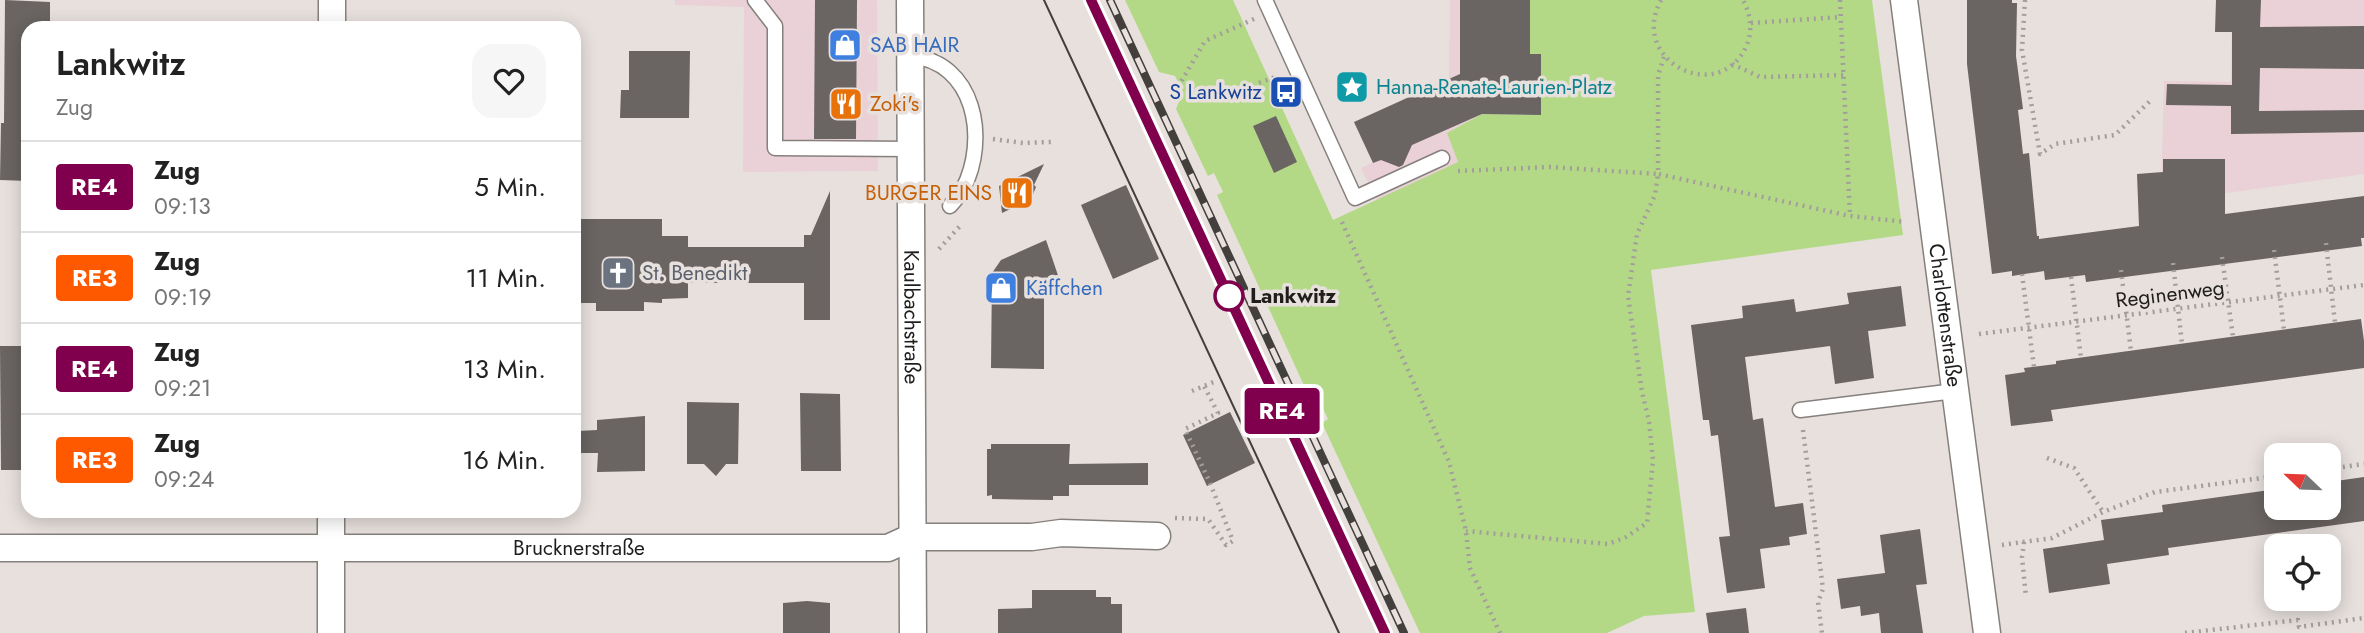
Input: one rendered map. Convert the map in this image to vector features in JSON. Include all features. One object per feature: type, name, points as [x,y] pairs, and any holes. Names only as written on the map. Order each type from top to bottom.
[{"type":"street","points":[[332,0],[332,21]]},
{"type":"street","name":"Kaulbachstraße","points":[[910,0],[912,633]]},
{"type":"street","name":"Charlottenstraße","points":[[1903,0],[1987,633]]},
{"type":"street","points":[[331,518],[331,633]]},
{"type":"street","name":"Brucknerstraße","points":[[0,548],[888,548],[912,537],[1032,537],[1162,527]]},
{"type":"lane","points":[[755,0],[775,26],[775,148],[911,149]]},
{"type":"lane","points":[[1268,6],[1355,198],[1442,158]]},
{"type":"lane","points":[[910,56],[926,57],[953,74],[967,93],[974,115],[972,162],[963,189],[950,206]]},
{"type":"lane","points":[[1800,410],[1955,391]]},
{"type":"path","points":[[1660,1],[1654,16],[1653,30],[1657,44],[1664,57],[1675,67],[1697,74],[1719,72],[1732,64],[1746,46],[1751,23],[1743,0]]},
{"type":"path","points":[[1840,0],[1850,216]]},
{"type":"path","points":[[2025,0],[2022,50],[2040,154],[2054,145],[2115,135],[2152,99]]},
{"type":"path","points":[[1268,6],[1205,41],[1179,85],[1220,97],[1296,69]]},
{"type":"path","points":[[1751,23],[1841,17]]},
{"type":"path","points":[[1466,531],[1608,544],[1626,537],[1647,523],[1653,460],[1628,296],[1637,234],[1654,195],[1658,174],[1658,75],[1664,57]]},
{"type":"path","points":[[1732,64],[1760,77],[1843,75]]},
{"type":"path","points":[[992,139],[1023,143],[1051,142]]},
{"type":"path","points":[[1455,172],[1550,167],[1658,174],[1850,216],[1906,222]]},
{"type":"path","points":[[1342,222],[1449,462],[1466,531],[1470,568],[1500,633]]},
{"type":"path","points":[[2326,243],[2335,323]]},
{"type":"path","points":[[2274,250],[2284,330]]},
{"type":"path","points":[[2222,257],[2233,337]]},
{"type":"path","points":[[2173,263],[2182,344]]},
{"type":"path","points":[[2122,270],[2131,351]]},
{"type":"path","points":[[2022,274],[2034,367]]},
{"type":"path","points":[[2071,277],[2081,358]]},
{"type":"path","name":"Reginenweg","points":[[1979,334],[2364,285]]},
{"type":"path","points":[[1192,391],[1216,381]]},
{"type":"path","points":[[1162,527],[1208,519],[1226,545],[1233,541],[1185,429],[1217,413],[1205,386]]},
{"type":"path","points":[[1800,410],[1823,589],[1818,602],[1822,633]]},
{"type":"path","points":[[2047,458],[2074,468],[2103,512]]},
{"type":"path","points":[[2342,467],[2364,464]]},
{"type":"path","points":[[2002,545],[2052,538],[2103,512],[2155,492],[2264,478]]},
{"type":"path","points":[[2024,542],[2022,557],[2026,597]]},
{"type":"path","points":[[2185,633],[2236,630],[2298,620],[2299,626],[2364,618]]},
{"type":"shaded area","points":[[675,0],[877,0],[878,171],[743,172],[744,7],[675,5]]},
{"type":"shaded area","points":[[1450,0],[1530,0],[1530,53],[1541,54],[1541,115],[1482,114],[1447,133],[1458,162],[1377,200],[1361,168],[1373,162],[1354,123],[1449,77]]},
{"type":"shaded area","points":[[2232,0],[2364,0],[2364,174],[2161,202],[2164,81],[2231,82]]},
{"type":"green space","points":[[1125,0],[1233,0],[1333,220],[1458,162],[1447,133],[1482,114],[1541,115],[1540,54],[1529,54],[1530,0],[1872,0],[1903,235],[1651,270],[1695,612],[1644,616],[1607,633],[1420,633],[1322,423],[1328,419],[1319,400],[1312,403],[1217,195],[1223,192],[1214,173],[1208,176],[1176,109],[1183,92],[1175,76],[1159,72]]},
{"type":"building","points":[[5,0],[50,2],[50,21],[21,21],[21,181],[0,180],[1,123],[4,123]]},
{"type":"building","points":[[815,0],[857,0],[856,139],[814,139]]},
{"type":"building","points":[[1460,0],[1530,0],[1530,54],[1541,54],[1541,115],[1482,114],[1412,145],[1403,165],[1399,167],[1381,160],[1373,163],[1354,122],[1460,74]]},
{"type":"building","points":[[1967,0],[2012,0],[2012,3],[2017,3],[2016,56],[2023,109],[2018,110],[2023,154],[2029,153],[2039,239],[2139,226],[2137,174],[2163,172],[2163,159],[2225,159],[2225,214],[2364,196],[2362,246],[2086,282],[2085,275],[2045,280],[2044,271],[2012,276],[2012,271],[1992,274],[1967,64]]},
{"type":"building","points":[[2216,0],[2261,0],[2260,27],[2364,26],[2364,69],[2260,68],[2259,111],[2364,110],[2364,132],[2231,134],[2231,106],[2166,105],[2167,84],[2232,85],[2232,32],[2215,32]]},
{"type":"building","points":[[629,51],[690,51],[689,118],[620,118],[621,90],[629,90]]},
{"type":"building","points":[[1276,116],[1297,162],[1274,173],[1253,126]]},
{"type":"building","name":"BURGER EINS","points":[[1044,164],[1031,199],[1002,213],[999,186]]},
{"type":"building","points":[[1126,185],[1159,259],[1113,279],[1081,205]]},
{"type":"building","points":[[830,191],[830,320],[804,320],[804,283],[688,283],[688,298],[662,299],[662,303],[644,302],[644,311],[596,311],[596,303],[581,303],[581,219],[662,219],[662,236],[688,236],[688,247],[804,247],[804,235],[811,235]]},
{"type":"building","points":[[1046,240],[1063,290],[1044,295],[1044,369],[991,368],[992,273],[1001,260]]},
{"type":"building","points":[[1901,286],[1906,326],[1868,331],[1874,378],[1835,384],[1830,346],[1745,357],[1753,420],[1763,418],[1775,507],[1803,503],[1807,534],[1789,537],[1790,545],[1760,549],[1765,588],[1727,593],[1719,537],[1730,536],[1718,435],[1711,436],[1709,420],[1703,420],[1691,325],[1743,318],[1742,306],[1794,299],[1796,312],[1849,304],[1847,293]]},
{"type":"building","points":[[2361,319],[2364,368],[2051,410],[2053,421],[2011,426],[2005,375],[2025,372],[2024,368],[2056,364],[2056,361]]},
{"type":"building","points":[[0,346],[21,346],[21,470],[1,470]]},
{"type":"building","points":[[800,393],[840,394],[841,471],[801,471]]},
{"type":"building","points":[[687,402],[739,403],[738,464],[726,464],[716,476],[704,464],[687,464]]},
{"type":"building","points":[[1230,412],[1255,463],[1207,486],[1183,435]]},
{"type":"building","points":[[645,416],[645,471],[597,472],[598,453],[581,453],[581,431],[597,430],[597,420]]},
{"type":"building","points":[[991,444],[1070,444],[1069,464],[1148,463],[1148,485],[1069,485],[1069,496],[1053,496],[1053,500],[992,499],[992,495],[987,496],[987,449],[991,449]]},
{"type":"building","points":[[2364,477],[2364,521],[2168,548],[2169,555],[2107,564],[2110,584],[2049,593],[2043,549],[2104,540],[2101,520],[2163,512],[2162,505],[2264,491],[2264,520],[2342,520],[2342,480]]},
{"type":"building","points":[[1920,529],[1927,584],[1916,585],[1923,633],[1881,633],[1879,613],[1861,616],[1860,606],[1841,609],[1837,579],[1885,573],[1880,535]]},
{"type":"building","points":[[1032,590],[1096,590],[1096,597],[1111,597],[1111,604],[1122,604],[1122,633],[998,633],[998,609],[1032,608]]},
{"type":"building","points":[[783,603],[830,603],[830,633],[783,633]]},
{"type":"building","points":[[1746,608],[1749,633],[1709,633],[1706,613]]},
{"type":"tram line","points":[[1044,0],[1339,633]]},
{"type":"railway","points":[[1091,0],[1385,633]]},
{"type":"railway","points":[[1110,0],[1404,633]]},
{"type":"train","name":"RE4","points":[[1091,0],[1385,633]]},
{"type":"place","name":"SAB HAIR","points":[[845,45]]},
{"type":"place","name":"Hanna-Renate-Laurien-Platz","points":[[1352,87]]},
{"type":"place","name":"S Lankwitz","points":[[1286,92]]},
{"type":"place","name":"Zoki's","points":[[846,104]]},
{"type":"place","name":"BURGER EINS","points":[[1017,193]]},
{"type":"place","name":"St. Benedikt","points":[[618,273]]},
{"type":"place","name":"Käffchen","points":[[1001,288]]},
{"type":"place","name":"Lankwitz","points":[[1229,296]]}]
